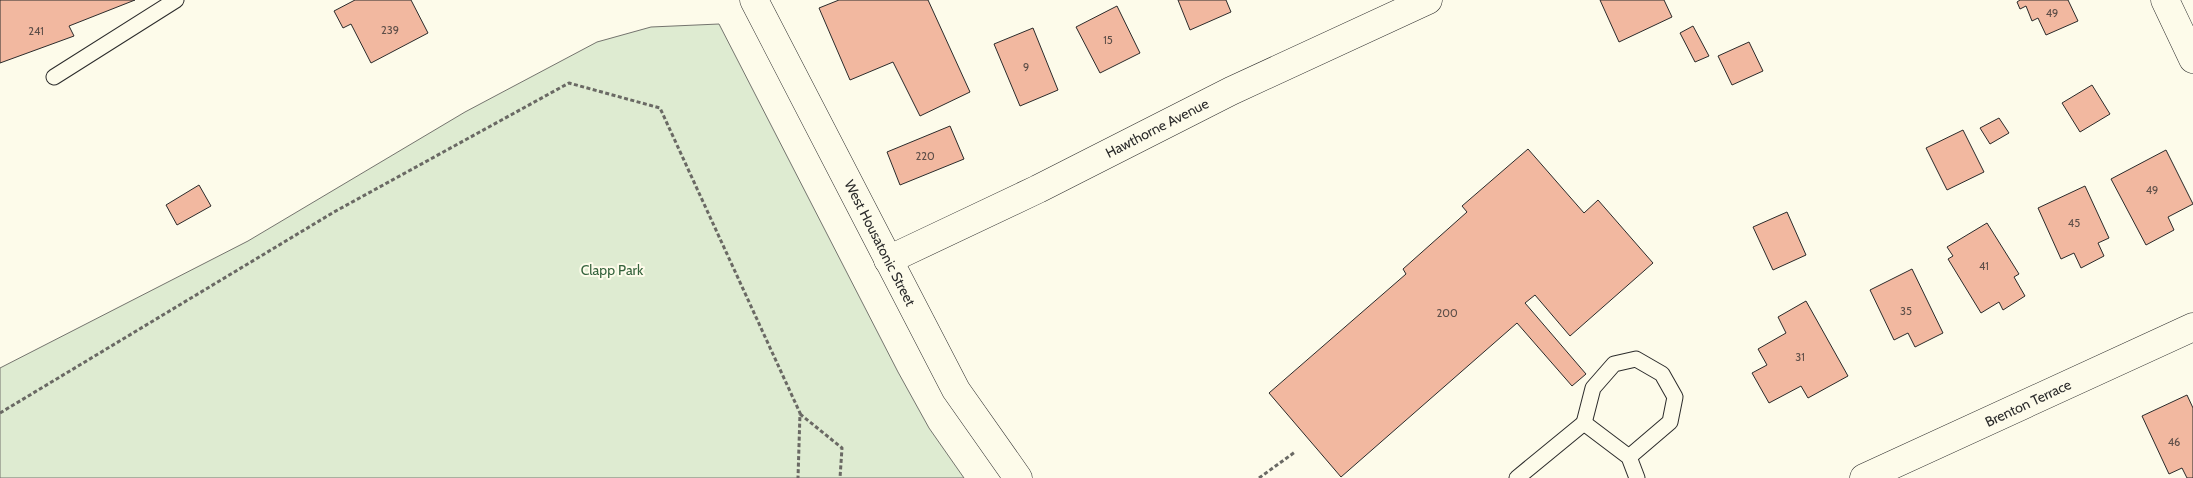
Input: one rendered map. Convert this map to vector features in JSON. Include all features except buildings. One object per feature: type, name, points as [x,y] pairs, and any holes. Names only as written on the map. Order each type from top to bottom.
[{"type":"main road","name":"West Housatonic Street","points":[[754,0],[956,390],[1018,478]]},
{"type":"main road","name":"Hawthorne Avenue","points":[[888,260],[1038,189],[1231,91],[1428,0]]},
{"type":"main road","points":[[2165,0],[2193,59]]},
{"type":"main road","name":"Brenton Terrace","points":[[1864,478],[2193,327]]},
{"type":"lane","points":[[54,77],[176,0]]},
{"type":"lane","points":[[1517,478],[1584,422],[1593,388],[1614,364],[1636,359],[1662,374],[1675,397],[1670,422],[1629,457]]},
{"type":"lane","points":[[1584,422],[1629,457],[1637,478]]},
{"type":"path","points":[[0,413],[334,212],[569,83],[660,108],[800,413],[842,448],[840,478]]},
{"type":"path","points":[[798,478],[800,413]]},
{"type":"path","points":[[1259,478],[1294,452]]},
{"type":"green space","name":"Clapp Park","points":[[719,24],[898,372],[929,428],[964,478],[0,478],[0,368],[248,241],[465,112],[597,42],[651,27]]}]
